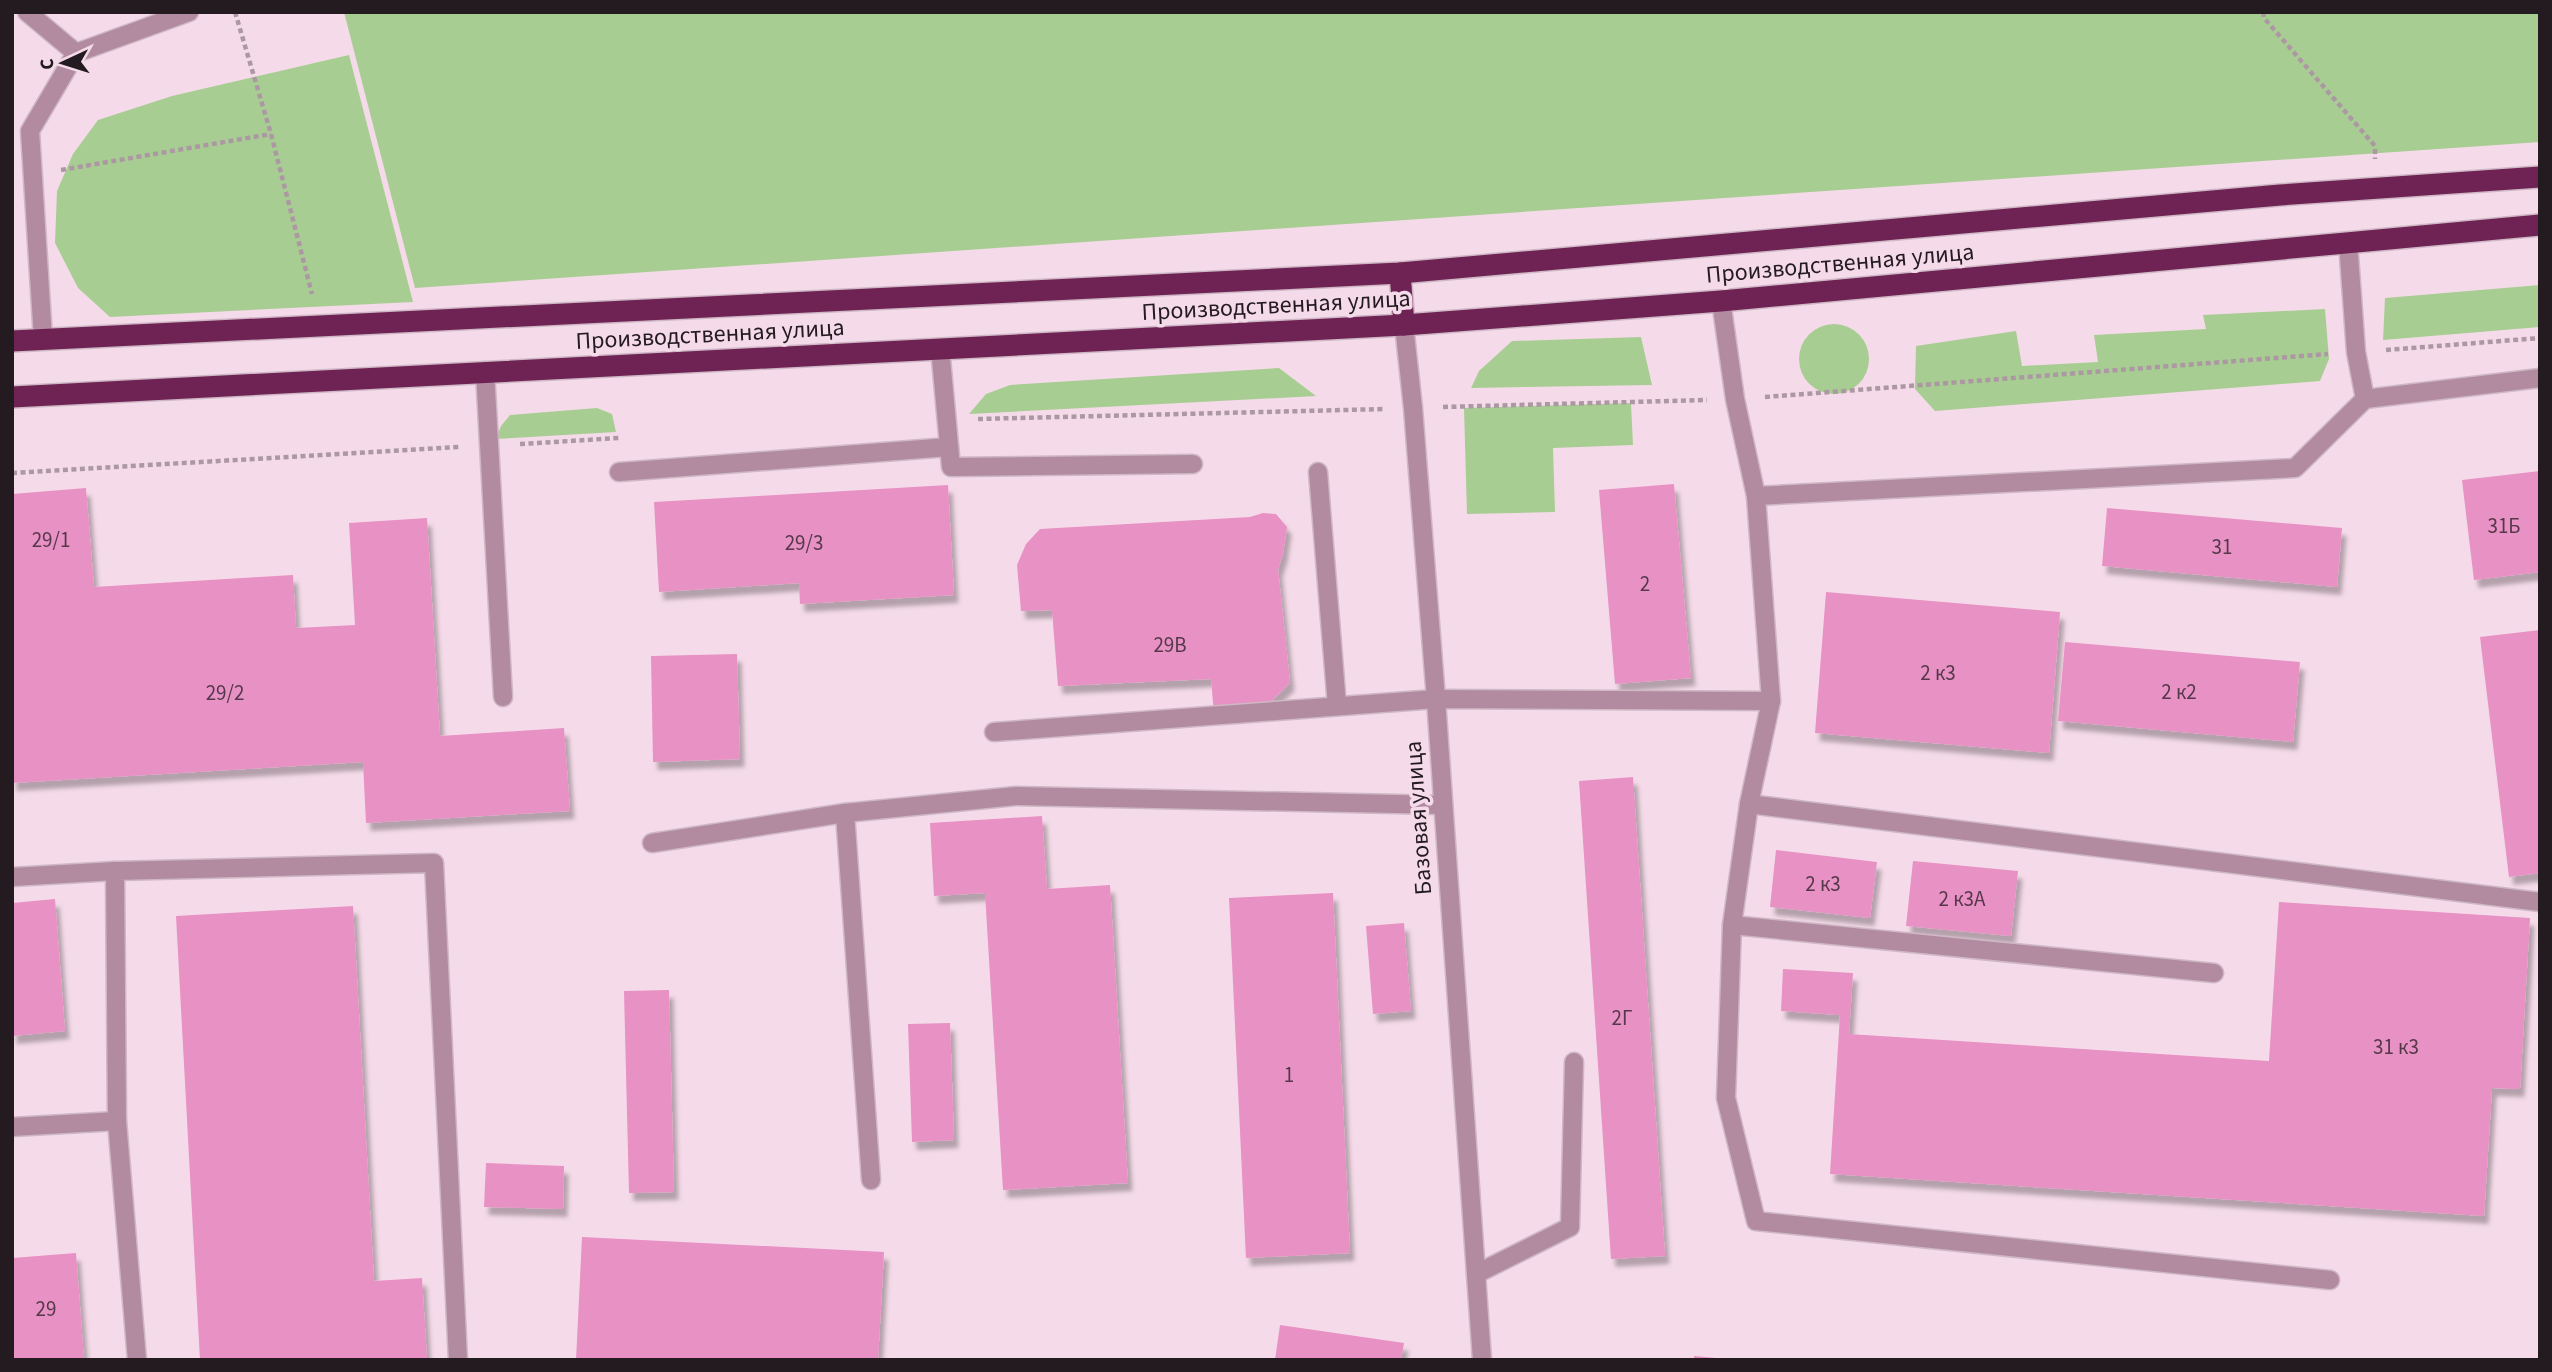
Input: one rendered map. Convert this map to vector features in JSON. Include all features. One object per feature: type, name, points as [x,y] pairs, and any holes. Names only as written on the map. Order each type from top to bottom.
[{"type":"highway","name":"Производственная улица","points":[[12,341],[1400,273],[2280,195],[2540,177]]},
{"type":"highway","name":"Производственная улица","points":[[12,397],[1404,325],[1720,301],[2540,225]]},
{"type":"highway","name":"Базовая улица","points":[[1400,273],[1404,325]]},
{"type":"street","points":[[27,12],[76,53]]},
{"type":"street","points":[[43,339],[30,131],[76,53],[189,12]]},
{"type":"street","points":[[2348,242],[2356,352],[2365,399]]},
{"type":"street","points":[[1720,301],[1735,399],[1756,496],[1771,701],[1749,804],[1732,925],[1726,1098],[1756,1221],[2330,1280]]},
{"type":"street","name":"Базовая улица","points":[[1404,325],[1436,699],[1482,1360]]},
{"type":"street","points":[[940,348],[951,467],[1193,464]]},
{"type":"street","points":[[485,371],[503,697]]},
{"type":"street","points":[[1756,496],[2295,468],[2365,399],[2540,378]]},
{"type":"street","points":[[619,472],[949,447]]},
{"type":"street","points":[[1318,472],[1337,706]]},
{"type":"street","points":[[994,732],[1436,699],[1771,701]]},
{"type":"street","points":[[652,843],[845,813],[1016,796],[1443,805]]},
{"type":"street","points":[[1749,804],[2540,902]]},
{"type":"street","points":[[845,813],[871,1180]]},
{"type":"street","points":[[12,877],[115,871],[433,863],[458,1360]]},
{"type":"street","points":[[115,871],[117,1121],[137,1360]]},
{"type":"street","points":[[1732,925],[2214,973]]},
{"type":"street","points":[[1476,1274],[1570,1227],[1574,1062]]},
{"type":"street","points":[[12,1127],[117,1121]]},
{"type":"path","points":[[235,12],[271,134],[320,325]]},
{"type":"path","points":[[2263,12],[2264,18],[2375,145],[2376,170]]},
{"type":"path","points":[[34,174],[271,134]]},
{"type":"path","points":[[947,420],[1735,399],[2540,338]]},
{"type":"path","points":[[12,473],[628,438]]},
{"type":"green space","points":[[344,12],[2540,12],[2540,142],[415,288]]},
{"type":"green space","points":[[349,55],[413,302],[110,317],[78,288],[55,243],[57,191],[73,154],[98,120],[172,96]]},
{"type":"green space","points":[[2540,285],[2540,327],[2383,340],[2385,298]]},
{"type":"green space","points":[[2325,309],[2329,359],[2320,381],[1935,411],[1915,389],[1916,346],[2016,331],[2022,366],[2098,362],[2094,335],[2206,329],[2203,315]]},
{"type":"green space","points":[[1834,324],[1859,334],[1869,359],[1859,384],[1834,394],[1809,384],[1799,359],[1809,334]]},
{"type":"green space","points":[[1641,337],[1652,385],[1471,388],[1479,371],[1512,341]]},
{"type":"green space","points":[[1279,368],[1316,396],[969,414],[986,394],[1010,385]]},
{"type":"green space","points":[[1631,403],[1633,445],[1553,448],[1555,512],[1467,514],[1464,408]]},
{"type":"green space","points":[[597,408],[612,414],[616,432],[496,439],[501,426],[510,415]]},
{"type":"building","points":[[2540,471],[2540,572],[2474,580],[2462,480]]},
{"type":"building","points":[[1674,484],[1691,678],[1615,684],[1599,490]]},
{"type":"building","points":[[948,485],[954,595],[800,604],[799,583],[659,592],[654,502]]},
{"type":"building","points":[[86,488],[94,587],[293,575],[296,628],[355,625],[349,523],[427,518],[440,736],[564,728],[570,811],[366,823],[363,762],[12,783],[12,494]]},
{"type":"building","points":[[2107,508],[2342,528],[2337,587],[2102,566]]},
{"type":"building","points":[[1263,513],[1276,514],[1287,527],[1278,569],[1290,683],[1261,711],[1214,714],[1211,679],[1058,686],[1052,610],[1021,611],[1017,565],[1026,544],[1040,529],[1250,517]]},
{"type":"building","points":[[1826,592],[2060,612],[2049,753],[1815,733]]},
{"type":"building","points":[[2540,630],[2540,873],[2509,877],[2480,637]]},
{"type":"building","points":[[2065,642],[2300,662],[2293,742],[2058,721]]},
{"type":"building","points":[[737,654],[740,759],[653,762],[651,656]]},
{"type":"building","points":[[1633,777],[1665,1256],[1611,1259],[1579,781]]},
{"type":"building","points":[[1042,816],[1047,889],[1110,885],[1128,1183],[1003,1190],[985,893],[934,896],[930,823]]},
{"type":"building","points":[[1776,850],[1877,862],[1870,918],[1770,907]]},
{"type":"building","points":[[1913,861],[2018,871],[2011,936],[1906,926]]},
{"type":"building","points":[[1333,893],[1350,1253],[1246,1258],[1229,898]]},
{"type":"building","points":[[55,899],[65,1031],[12,1036],[12,903]]},
{"type":"building","points":[[2279,902],[2530,918],[2520,1089],[2492,1088],[2484,1216],[1830,1174],[1840,1015],[1781,1011],[1783,969],[1853,973],[1849,1034],[2269,1061]]},
{"type":"building","points":[[353,906],[374,1281],[422,1278],[427,1360],[200,1360],[176,916]]},
{"type":"building","points":[[1404,923],[1411,1011],[1373,1014],[1366,926]]},
{"type":"building","points":[[669,990],[674,1192],[629,1193],[624,991]]},
{"type":"building","points":[[950,1023],[954,1140],[912,1142],[908,1024]]},
{"type":"building","points":[[486,1163],[564,1166],[563,1209],[484,1207]]},
{"type":"building","points":[[582,1237],[884,1252],[878,1360],[576,1360]]},
{"type":"building","points":[[76,1253],[84,1360],[12,1360],[12,1258]]},
{"type":"building","points":[[1280,1325],[1404,1343],[1401,1360],[1275,1360]]},
{"type":"building","points":[[1694,1356],[1716,1358],[1716,1360],[1694,1360]]}]
